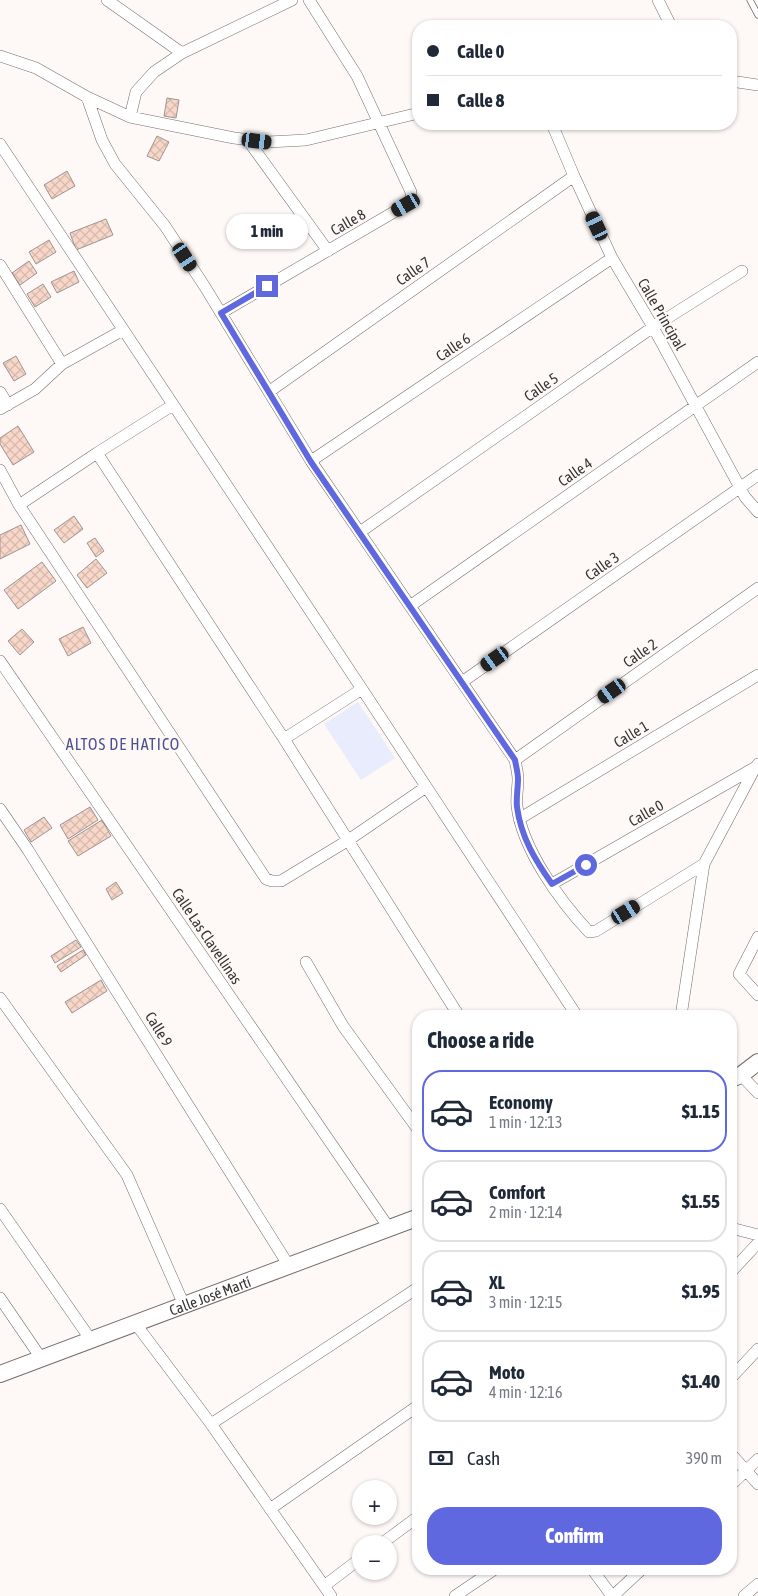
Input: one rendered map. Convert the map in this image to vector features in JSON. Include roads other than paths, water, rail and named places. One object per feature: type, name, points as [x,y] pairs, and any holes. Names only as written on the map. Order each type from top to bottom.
[{"type":"main road","points":[[737,1076],[758,1062]]},
{"type":"main road","name":"Calle José Martí","points":[[0,1374],[412,1220]]},
{"type":"street","points":[[107,0],[182,53]]},
{"type":"street","points":[[130,117],[136,92],[154,72],[182,53],[292,0]]},
{"type":"street","points":[[309,0],[357,76],[379,124]]},
{"type":"street","points":[[658,0],[668,20]]},
{"type":"street","points":[[0,56],[36,68],[87,97],[130,117],[247,139],[268,142],[306,140],[412,115]]},
{"type":"street","points":[[737,82],[758,85]]},
{"type":"street","points":[[87,97],[102,140],[115,164],[165,226],[270,391],[311,462],[515,760],[518,779],[517,805],[522,830],[534,858],[577,919],[589,932],[596,931],[704,864]]},
{"type":"street","name":"Calle 8","points":[[221,313],[406,205],[411,199],[412,192],[379,124]]},
{"type":"street","name":"Calle Principal","points":[[555,130],[612,258],[653,327],[745,497],[758,512]]},
{"type":"street","points":[[247,139],[328,251]]},
{"type":"street","points":[[0,144],[573,1010]]},
{"type":"street","name":"Calle 7","points":[[270,391],[574,176]]},
{"type":"street","name":"Calle 6","points":[[311,462],[612,258]]},
{"type":"street","points":[[0,265],[62,364]]},
{"type":"street","name":"Calle 5","points":[[360,532],[653,327],[742,271]]},
{"type":"street","points":[[0,392],[4,407],[35,389],[62,364],[123,330]]},
{"type":"street","name":"Calle 4","points":[[410,606],[758,362]]},
{"type":"street","points":[[19,505],[97,453],[174,406]]},
{"type":"street","points":[[97,453],[284,739],[454,1010]]},
{"type":"street","points":[[0,470],[19,505],[266,879],[281,881],[347,841],[426,787]]},
{"type":"street","name":"Calle 3","points":[[462,682],[758,475]]},
{"type":"street","name":"Calle 2","points":[[515,760],[758,588]]},
{"type":"street","name":"Calle Las Clavellinas","points":[[0,661],[389,1228]]},
{"type":"street","name":"Calle 1","points":[[520,819],[758,675]]},
{"type":"street","points":[[284,739],[362,689]]},
{"type":"street","points":[[682,1010],[704,864],[756,766]]},
{"type":"street","name":"Calle 0","points":[[552,884],[756,766]]},
{"type":"street","name":"Calle 9","points":[[0,809],[28,850],[289,1266]]},
{"type":"street","points":[[758,937],[739,974],[758,995]]},
{"type":"street","points":[[306,962],[343,1026],[412,1121]]},
{"type":"street","points":[[0,998],[126,1174],[184,1305]]},
{"type":"street","points":[[737,1078],[758,1093]]},
{"type":"street","points":[[0,1209],[91,1340]]},
{"type":"street","points":[[737,1230],[758,1235]]},
{"type":"street","points":[[737,1266],[758,1243]]},
{"type":"street","points":[[211,1424],[412,1292]]},
{"type":"street","points":[[0,1298],[41,1358]]},
{"type":"street","points":[[135,1324],[211,1424],[331,1596]]},
{"type":"street","points":[[737,1372],[758,1349]]},
{"type":"street","points":[[270,1509],[412,1410]]},
{"type":"street","points":[[737,1480],[758,1458]]},
{"type":"street","points":[[737,1460],[758,1484]]},
{"type":"street","points":[[393,1535],[412,1521]]},
{"type":"street","points":[[324,1586],[352,1565]]},
{"type":"street","points":[[455,1596],[486,1575]]},
{"type":"street","points":[[597,1575],[613,1596],[636,1575]]},
{"type":"street","points":[[744,1596],[758,1584]]},
{"type":"lane","points":[[750,0],[758,14]]},
{"type":"district","name":"ALTOS DE HATICO","points":[[123,744]]}]
